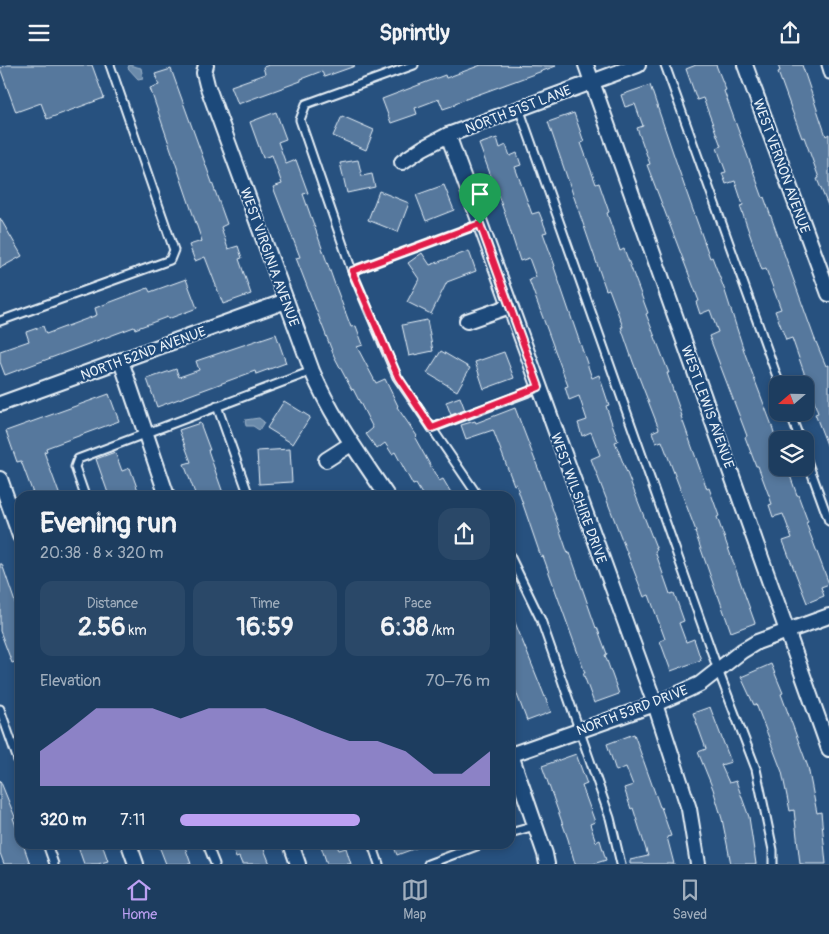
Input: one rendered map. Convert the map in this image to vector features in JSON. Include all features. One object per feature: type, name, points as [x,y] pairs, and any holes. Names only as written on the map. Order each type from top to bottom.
[{"type":"street","name":"WEST VIRGINIA AVENUE","points":[[206,65],[204,73],[207,85],[312,371],[324,399],[350,444],[383,491]]},
{"type":"street","name":"WEST LEWIS AVENUE","points":[[586,65],[829,749]]},
{"type":"street","name":"NORTH 51ST LANE","points":[[402,162],[448,135],[638,65]]},
{"type":"street","name":"WEST VERNON AVENUE","points":[[746,65],[829,295]]},
{"type":"street","name":"WEST WILSHIRE DRIVE","points":[[448,135],[655,704],[689,809],[698,864]]},
{"type":"street","name":"NORTH 52ND AVENUE","points":[[0,404],[286,301]]},
{"type":"street","points":[[467,321],[510,306]]},
{"type":"street","points":[[121,361],[165,491]]},
{"type":"street","points":[[326,460],[350,444]]},
{"type":"street","points":[[0,479],[15,522]]},
{"type":"street","name":"NORTH 53RD DRIVE","points":[[515,752],[655,704],[700,684],[756,642],[829,616]]},
{"type":"street","points":[[515,768],[547,864]]},
{"type":"street","points":[[131,849],[136,864]]},
{"type":"street","points":[[293,849],[298,864]]},
{"type":"lane","points":[[0,321],[170,260],[174,250],[110,65]]},
{"type":"lane","points":[[414,65],[306,104],[300,120],[352,271],[398,377],[475,491]]},
{"type":"lane","points":[[665,65],[777,376]]},
{"type":"lane","points":[[826,65],[829,75]]},
{"type":"lane","points":[[519,108],[718,670],[756,769],[773,850],[773,864]]},
{"type":"lane","points":[[352,271],[480,224]]},
{"type":"lane","points":[[83,491],[75,467],[78,459],[312,371]]},
{"type":"lane","points":[[432,428],[539,387]]},
{"type":"lane","points":[[218,407],[247,491]]},
{"type":"lane","points":[[813,476],[829,521]]},
{"type":"lane","points":[[515,566],[541,619],[610,818],[621,864]]},
{"type":"lane","points":[[0,709],[15,752]]},
{"type":"lane","points":[[515,832],[535,826]]},
{"type":"lane","points":[[49,849],[54,864]]},
{"type":"lane","points":[[210,849],[215,864]]},
{"type":"lane","points":[[374,849],[379,864]]},
{"type":"lane","points":[[428,864],[468,849]]},
{"type":"water","points":[[129,65],[141,68],[143,78],[138,79],[128,68]]},
{"type":"water","points":[[259,418],[264,422],[259,430],[253,426],[246,426],[245,420]]},
{"type":"building","points":[[7,65],[92,65],[104,98],[47,119],[41,103],[16,112],[0,68]]},
{"type":"building","points":[[269,65],[355,66],[324,77],[322,71],[301,79],[301,81],[238,104],[231,86],[265,74],[263,67]]},
{"type":"building","points":[[481,65],[556,66],[443,109],[439,99],[415,108],[417,114],[391,123],[382,99],[445,75],[446,78]]},
{"type":"building","points":[[696,65],[716,65],[726,90],[724,91],[814,337],[826,366],[829,365],[829,450],[815,414],[818,413],[814,401],[814,376],[805,376],[792,338],[786,340],[775,311],[781,309],[766,269],[762,270],[740,206],[743,205],[735,181],[726,184],[722,173],[726,172],[717,148],[721,146],[703,98],[697,100],[686,69]]},
{"type":"building","points":[[778,65],[802,65],[826,136],[829,134],[829,208],[817,179],[819,178],[804,137],[802,138],[778,72],[780,71]]},
{"type":"building","points":[[171,69],[227,224],[221,227],[228,249],[238,246],[242,258],[239,259],[251,294],[223,304],[205,257],[195,261],[189,245],[202,241],[150,88],[159,85],[155,74]]},
{"type":"building","points":[[650,85],[710,258],[712,257],[725,291],[745,354],[774,431],[769,431],[769,476],[790,476],[829,584],[821,587],[824,596],[807,603],[783,541],[792,538],[783,514],[773,517],[769,505],[772,504],[745,437],[747,436],[709,336],[718,332],[710,310],[700,314],[696,302],[699,301],[647,165],[650,164],[637,128],[643,126],[635,104],[625,107],[621,95]]},
{"type":"building","points":[[276,112],[286,139],[278,142],[286,164],[296,160],[308,193],[303,194],[334,282],[351,327],[356,326],[363,345],[357,347],[376,383],[385,379],[397,407],[417,436],[415,438],[439,481],[443,479],[450,491],[420,491],[416,484],[413,485],[395,452],[392,454],[385,443],[377,449],[366,434],[373,428],[334,356],[296,258],[300,257],[273,187],[282,184],[272,155],[263,158],[250,122]]},
{"type":"building","points":[[574,113],[584,142],[581,143],[596,184],[599,183],[620,251],[624,249],[648,313],[646,314],[669,373],[667,373],[681,416],[707,489],[709,488],[719,516],[717,517],[755,623],[731,632],[662,441],[656,443],[652,432],[659,429],[633,362],[609,289],[606,290],[548,122]]},
{"type":"building","points":[[342,116],[374,130],[366,150],[333,136]]},
{"type":"building","points":[[497,138],[500,148],[506,145],[510,156],[517,153],[521,165],[515,167],[532,214],[539,212],[547,232],[543,233],[592,378],[599,375],[609,405],[606,406],[618,441],[615,442],[657,550],[655,551],[670,594],[674,593],[684,621],[679,623],[686,642],[694,639],[701,660],[671,671],[660,641],[665,639],[649,595],[644,597],[591,459],[600,455],[591,432],[582,436],[578,423],[587,420],[579,396],[569,400],[565,387],[568,386],[529,280],[536,277],[529,258],[520,261],[479,144]]},
{"type":"building","points":[[358,160],[362,176],[372,174],[375,187],[347,193],[340,163]]},
{"type":"building","points":[[444,185],[454,210],[426,221],[416,195]]},
{"type":"building","points":[[379,191],[409,203],[398,232],[368,220]]},
{"type":"building","points":[[0,218],[22,256],[0,268]]},
{"type":"building","points":[[469,251],[476,271],[447,282],[431,314],[407,302],[419,279],[408,263],[422,253],[430,265]]},
{"type":"building","points":[[186,279],[197,308],[135,329],[134,327],[5,375],[0,362],[0,351],[29,341],[26,332],[43,326],[46,334],[97,315],[95,308],[148,288],[150,292]]},
{"type":"building","points":[[427,320],[433,351],[409,356],[402,325]]},
{"type":"building","points":[[276,334],[286,363],[256,374],[255,371],[157,407],[147,379],[176,369],[179,377],[199,370],[196,361]]},
{"type":"building","points":[[441,351],[470,368],[457,391],[427,373]]},
{"type":"building","points":[[504,352],[514,378],[484,389],[475,362]]},
{"type":"building","points":[[109,394],[119,421],[46,448],[47,451],[44,452],[58,491],[32,491],[21,461],[17,462],[6,431]]},
{"type":"building","points":[[460,397],[465,410],[451,415],[446,402]]},
{"type":"building","points":[[284,401],[310,417],[293,444],[267,428]]},
{"type":"building","points":[[515,408],[568,554],[570,553],[607,654],[605,655],[619,694],[594,703],[543,556],[541,557],[516,484],[514,485],[493,430],[466,439],[461,425],[475,421],[476,423]]},
{"type":"building","points":[[200,423],[222,491],[194,491],[184,464],[191,462],[179,430]]},
{"type":"building","points":[[290,449],[292,482],[259,484],[257,451]]},
{"type":"building","points":[[115,452],[122,471],[130,468],[138,491],[107,491],[96,459]]},
{"type":"building","points":[[0,564],[2,564],[15,602],[15,662],[12,663],[0,631]]},
{"type":"building","points":[[515,622],[551,712],[527,721],[515,689]]},
{"type":"building","points":[[771,664],[808,767],[817,813],[821,812],[826,864],[800,864],[794,810],[790,811],[782,772],[756,704],[754,705],[741,677]]},
{"type":"building","points":[[710,707],[731,762],[721,765],[729,783],[736,781],[749,817],[756,864],[731,864],[722,819],[713,789],[698,752],[706,749],[693,713]]},
{"type":"building","points":[[634,734],[671,836],[667,837],[674,864],[630,864],[630,860],[648,856],[633,808],[631,809],[624,788],[633,785],[626,767],[616,771],[607,744]]},
{"type":"building","points":[[576,754],[587,784],[582,786],[595,822],[590,824],[596,842],[600,840],[606,860],[593,864],[575,864],[542,766]]},
{"type":"building","points":[[0,780],[15,817],[13,818],[15,823],[15,849],[25,849],[30,864],[4,864],[0,853]]},
{"type":"building","points":[[79,849],[104,849],[108,861],[98,864],[84,864]]},
{"type":"building","points":[[160,849],[186,849],[191,864],[166,864]]},
{"type":"building","points":[[233,849],[264,849],[270,864],[242,864],[239,857],[236,858]]},
{"type":"building","points":[[322,849],[346,849],[351,864],[327,864]]},
{"type":"building","points":[[395,849],[413,849],[397,855]]},
{"type":"route","points":[[480,224],[539,387],[432,428],[398,377],[352,271],[480,224]]}]
